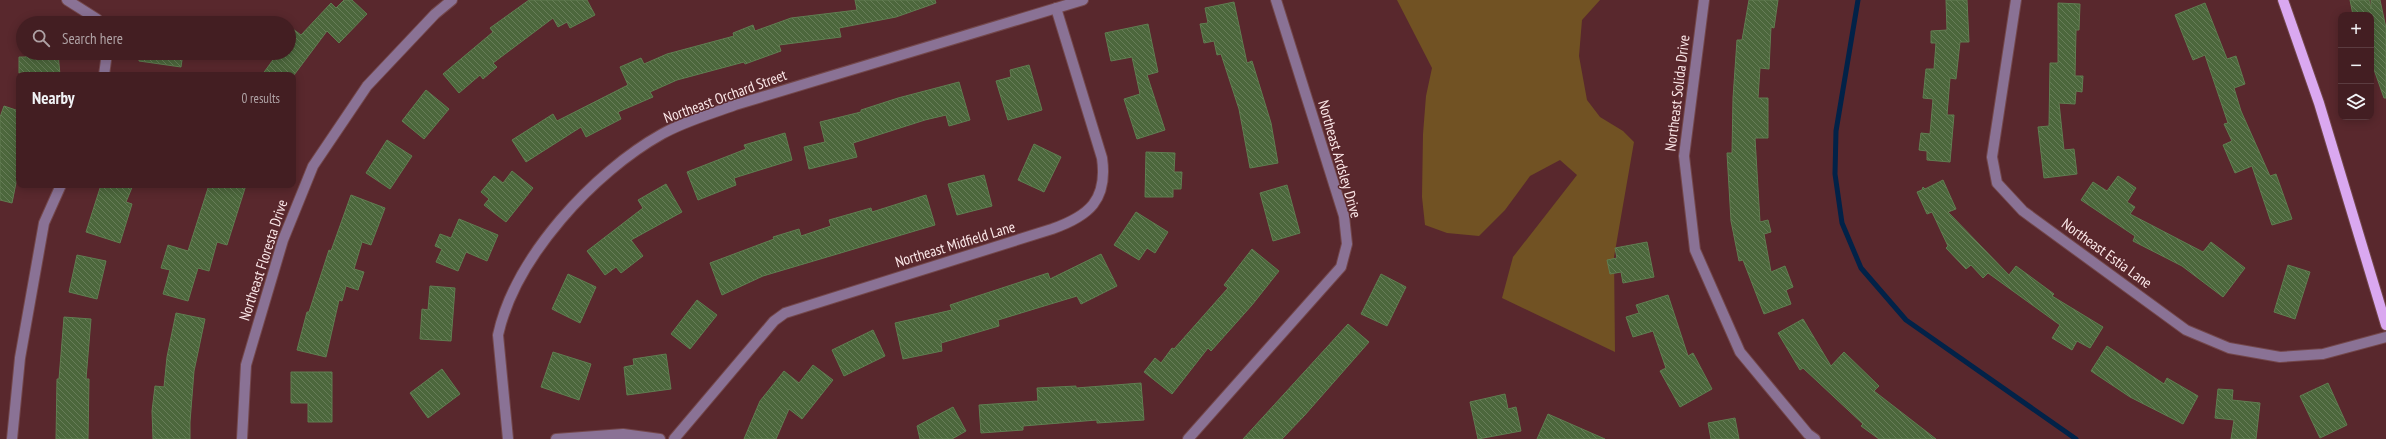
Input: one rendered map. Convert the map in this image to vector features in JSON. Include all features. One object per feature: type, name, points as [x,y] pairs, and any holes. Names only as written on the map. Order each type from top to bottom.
[{"type":"main road","points":[[2283,0],[2319,103],[2386,326]]},
{"type":"street","points":[[67,0],[92,16]]},
{"type":"street","name":"Northeast Floresta Drive","points":[[242,439],[246,365],[283,240],[313,166],[367,86],[435,14],[452,0]]},
{"type":"street","name":"Northeast Orchard Street","points":[[508,439],[498,335],[506,307],[522,274],[540,245],[563,216],[583,196],[630,156],[662,134],[693,120],[1083,0]]},
{"type":"street","name":"Northeast Ardsley Drive","points":[[1188,439],[1341,267],[1347,244],[1344,216],[1276,0]]},
{"type":"street","name":"Northeast Solida Drive","points":[[1704,0],[1684,156],[1694,250],[1740,352],[1809,437]]},
{"type":"street","name":"Northeast Estia Lane","points":[[2016,0],[1992,157],[1997,183],[2023,211],[2186,330],[2229,348],[2280,357],[2316,355],[2386,337]]},
{"type":"street","name":"Northeast Midfield Lane","points":[[674,439],[774,321],[785,313],[1052,229],[1071,222],[1089,211],[1098,195],[1102,183],[1104,171],[1102,158],[1056,8]]},
{"type":"street","points":[[104,72],[106,60]]},
{"type":"street","points":[[12,439],[20,358],[44,223],[60,188]]},
{"type":"street","points":[[556,439],[623,434],[660,439]]},
{"type":"shaded area","points":[[1397,0],[1600,0],[1582,20],[1579,56],[1587,100],[1600,117],[1623,131],[1634,142],[1614,257],[1615,352],[1502,298],[1513,257],[1577,175],[1560,160],[1530,176],[1505,210],[1479,236],[1447,233],[1425,225],[1422,197],[1423,134],[1426,96],[1432,68]]},
{"type":"building","points":[[344,0],[352,0],[367,14],[339,43],[327,31],[296,72],[264,72],[273,60],[296,60],[296,31],[301,35],[331,3],[336,8]]},
{"type":"building","points":[[529,0],[587,0],[595,15],[570,28],[567,22],[558,27],[553,18],[493,63],[497,67],[483,79],[480,75],[459,93],[443,74],[493,32],[490,28]]},
{"type":"building","points":[[855,0],[935,0],[936,3],[896,17],[839,28],[841,37],[779,45],[781,51],[745,64],[744,62],[677,80],[650,92],[653,97],[618,112],[621,119],[586,137],[581,127],[526,162],[512,140],[553,114],[557,121],[628,85],[620,67],[641,58],[644,64],[667,54],[734,36],[733,33],[753,25],[755,31],[791,18],[857,10]]},
{"type":"building","points":[[1749,0],[1778,0],[1774,28],[1771,27],[1769,69],[1760,68],[1758,98],[1768,98],[1768,138],[1755,138],[1760,222],[1768,220],[1771,232],[1764,234],[1771,272],[1785,266],[1793,287],[1786,290],[1791,304],[1764,314],[1743,260],[1739,261],[1731,221],[1727,153],[1732,153],[1733,98],[1737,40],[1742,40]]},
{"type":"building","points":[[1946,0],[1967,0],[1969,42],[1960,42],[1956,79],[1950,78],[1947,115],[1954,115],[1950,162],[1927,160],[1927,151],[1919,150],[1921,133],[1930,134],[1933,99],[1923,98],[1926,69],[1934,69],[1936,43],[1931,43],[1931,31],[1947,30]]},
{"type":"building","points":[[2350,0],[2369,0],[2371,9],[2371,0],[2380,0],[2386,28],[2386,98],[2384,98],[2374,70],[2374,12],[2352,12]]},
{"type":"building","points":[[1234,2],[1247,63],[1252,61],[1271,123],[1278,163],[1250,168],[1239,109],[1221,54],[1217,55],[1214,41],[1204,43],[1200,24],[1208,23],[1205,8]]},
{"type":"building","points":[[2058,3],[2080,4],[2079,30],[2076,30],[2075,76],[2083,76],[2082,92],[2076,91],[2075,104],[2059,103],[2064,150],[2074,149],[2077,174],[2044,178],[2038,127],[2049,126],[2050,63],[2058,63]]},
{"type":"building","points":[[2205,3],[2227,59],[2236,56],[2245,84],[2234,88],[2241,111],[2270,176],[2276,174],[2292,219],[2272,225],[2252,166],[2235,173],[2223,145],[2232,141],[2224,124],[2228,123],[2205,55],[2193,60],[2175,15]]},
{"type":"building","points":[[1148,24],[1158,72],[1147,75],[1165,130],[1137,139],[1124,99],[1140,94],[1132,57],[1111,61],[1105,33]]},
{"type":"building","points":[[19,60],[59,60],[60,72],[19,72]]},
{"type":"building","points":[[139,60],[182,60],[181,67]]},
{"type":"building","points":[[1029,65],[1042,110],[1008,120],[996,81],[1011,77],[1010,70]]},
{"type":"building","points":[[959,82],[970,120],[949,126],[946,115],[925,120],[853,143],[857,157],[809,169],[804,147],[825,142],[820,122],[861,112],[861,110],[898,98]]},
{"type":"building","points":[[426,90],[449,109],[424,139],[402,121]]},
{"type":"building","points":[[4,106],[16,110],[16,183],[12,203],[0,200],[0,117]]},
{"type":"building","points":[[785,133],[792,160],[734,178],[736,185],[698,200],[687,172],[746,149],[744,145]]},
{"type":"building","points":[[387,140],[412,156],[390,189],[366,173]]},
{"type":"building","points":[[1034,144],[1061,157],[1044,192],[1018,180]]},
{"type":"building","points":[[1146,152],[1175,153],[1174,172],[1182,172],[1181,189],[1173,189],[1173,197],[1145,197]]},
{"type":"building","points":[[512,171],[533,188],[506,222],[484,205],[489,199],[481,192],[494,176],[503,183]]},
{"type":"building","points":[[984,175],[992,206],[957,215],[948,184]]},
{"type":"building","points":[[2118,176],[2136,188],[2127,202],[2135,207],[2130,214],[2203,252],[2211,242],[2245,268],[2223,297],[2182,266],[2133,241],[2135,236],[2081,200],[2093,182],[2107,191]]},
{"type":"building","points":[[1943,180],[1956,209],[1948,212],[2009,275],[2016,266],[2054,294],[2052,296],[2103,327],[2090,348],[2077,341],[2072,350],[2052,338],[2060,325],[1988,273],[1983,278],[1971,265],[1966,269],[1946,248],[1948,246],[1932,212],[1927,214],[1917,192],[1922,190],[1923,187],[1925,189]]},
{"type":"building","points":[[666,184],[682,212],[631,240],[643,256],[621,273],[616,267],[605,275],[587,251],[643,208],[638,200]]},
{"type":"building","points":[[1287,185],[1300,233],[1273,241],[1260,193]]},
{"type":"building","points":[[100,188],[132,188],[126,202],[132,204],[120,243],[86,232]]},
{"type":"building","points":[[208,188],[245,188],[227,245],[217,242],[209,271],[198,268],[188,301],[163,294],[170,270],[161,268],[168,245],[188,251]]},
{"type":"building","points":[[351,195],[385,208],[371,245],[362,242],[354,269],[364,272],[358,290],[346,286],[342,301],[339,300],[326,357],[297,350],[307,312],[309,312],[329,250],[331,251]]},
{"type":"building","points":[[926,195],[935,225],[763,276],[722,295],[710,263],[774,239],[773,237],[799,229],[801,236],[831,226],[829,220],[871,208],[872,212]]},
{"type":"building","points":[[1136,212],[1168,232],[1155,253],[1147,248],[1139,260],[1114,245]]},
{"type":"building","points":[[459,219],[498,235],[487,261],[466,252],[458,271],[436,262],[442,249],[435,246],[440,234],[451,238]]},
{"type":"building","points":[[1647,242],[1654,277],[1623,283],[1621,272],[1610,274],[1607,260],[1617,258],[1615,248]]},
{"type":"building","points":[[1252,249],[1279,271],[1252,305],[1211,351],[1208,348],[1172,394],[1144,372],[1155,358],[1161,363],[1172,348],[1174,349],[1228,288],[1224,285]]},
{"type":"building","points":[[1101,254],[1117,286],[1081,304],[1077,296],[998,320],[999,326],[941,343],[942,351],[903,359],[895,323],[952,310],[950,305],[1048,273],[1050,279]]},
{"type":"building","points":[[77,255],[106,261],[97,299],[69,292]]},
{"type":"building","points":[[2288,265],[2310,272],[2295,319],[2274,312]]},
{"type":"building","points":[[568,274],[596,287],[580,323],[552,309]]},
{"type":"building","points":[[1381,274],[1406,287],[1387,326],[1361,314]]},
{"type":"building","points":[[430,286],[455,288],[451,341],[420,339],[422,309],[428,310]]},
{"type":"building","points":[[1668,295],[1688,356],[1693,353],[1712,389],[1680,407],[1660,371],[1666,368],[1653,331],[1633,337],[1626,317],[1639,313],[1636,305]]},
{"type":"building","points":[[697,300],[717,315],[690,349],[671,334]]},
{"type":"building","points":[[176,313],[205,319],[194,371],[190,439],[153,439],[152,411],[155,386],[164,387],[167,357]]},
{"type":"building","points":[[64,317],[91,319],[86,379],[89,379],[88,439],[56,439],[57,379],[59,379]]},
{"type":"building","points":[[1803,319],[1831,366],[1844,352],[1879,386],[1874,391],[1936,439],[1879,439],[1861,426],[1863,424],[1803,368],[1800,370],[1778,333]]},
{"type":"building","points":[[1348,324],[1369,342],[1304,416],[1282,439],[1243,439]]},
{"type":"building","points":[[873,330],[885,356],[844,376],[832,350]]},
{"type":"building","points":[[2107,346],[2164,384],[2167,378],[2198,396],[2183,424],[2130,397],[2091,371]]},
{"type":"building","points":[[553,352],[591,364],[579,400],[541,387]]},
{"type":"building","points":[[666,354],[671,389],[627,395],[624,367],[634,365],[633,359]]},
{"type":"building","points":[[813,365],[833,380],[802,419],[789,409],[776,439],[744,439],[760,401],[784,371],[799,383]]},
{"type":"building","points":[[442,369],[460,394],[428,418],[410,393]]},
{"type":"building","points":[[291,372],[332,372],[332,422],[308,422],[308,403],[291,403]]},
{"type":"building","points":[[1141,383],[1144,420],[1097,423],[1097,420],[1023,426],[1023,430],[981,433],[979,405],[1038,401],[1037,388],[1076,386],[1076,388]]},
{"type":"building","points":[[2328,383],[2347,425],[2320,438],[2300,396]]},
{"type":"building","points":[[2218,389],[2233,390],[2232,400],[2260,403],[2256,439],[2231,439],[2234,420],[2215,418]]},
{"type":"building","points":[[1505,394],[1508,409],[1516,407],[1521,431],[1478,439],[1470,402]]},
{"type":"building","points":[[953,407],[966,431],[952,439],[920,439],[917,426]]},
{"type":"building","points":[[1548,414],[1605,439],[1537,439]]},
{"type":"building","points":[[1735,418],[1739,439],[1711,439],[1708,423]]},
{"type":"waterway","points":[[1858,0],[1836,131],[1835,174],[1842,223],[1861,268],[1906,320],[2076,439]]}]
